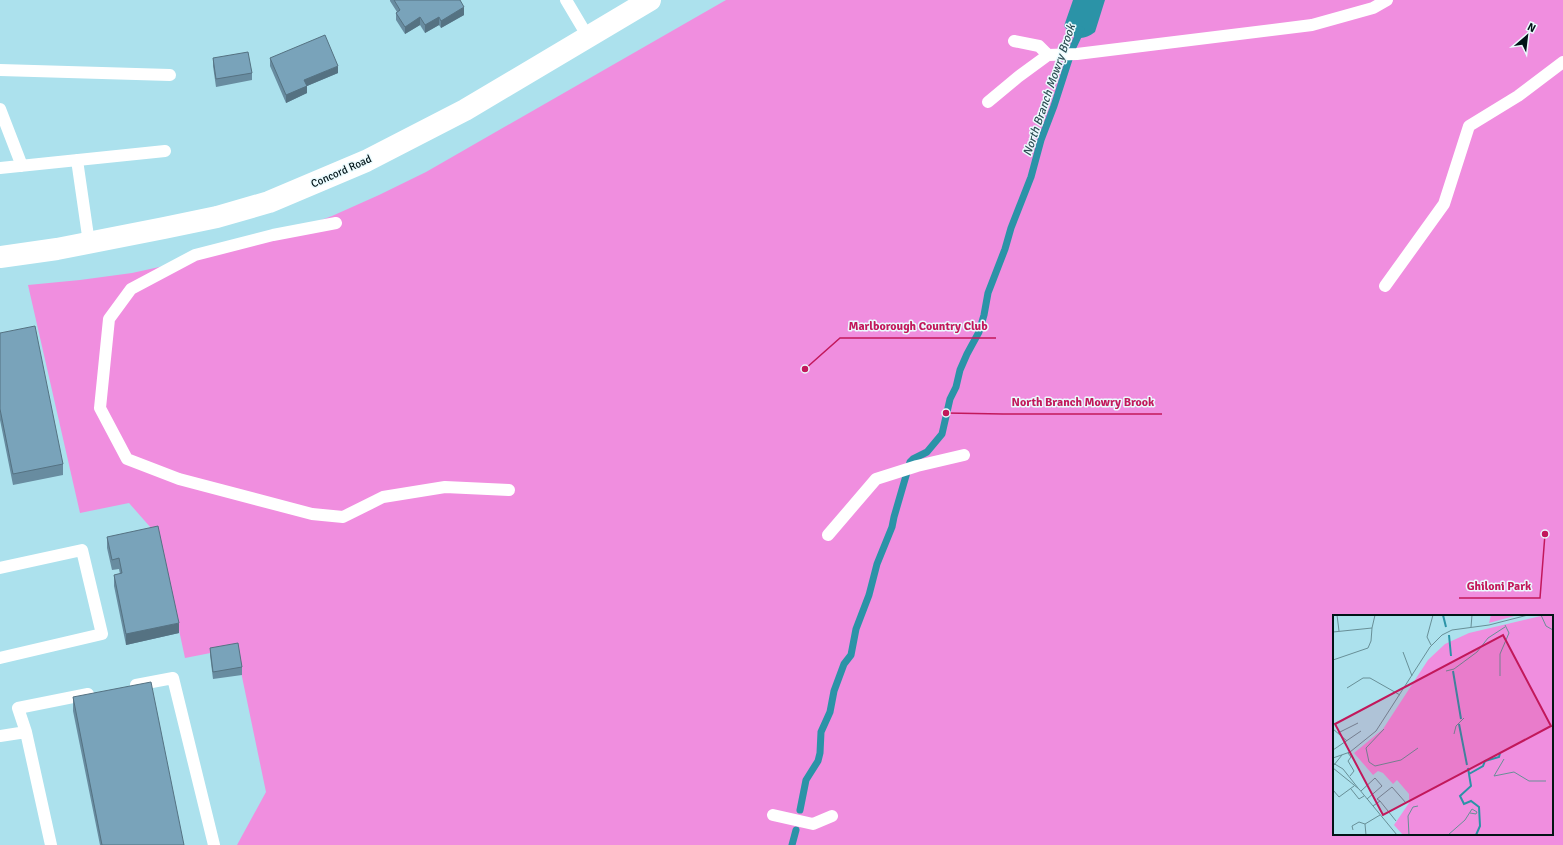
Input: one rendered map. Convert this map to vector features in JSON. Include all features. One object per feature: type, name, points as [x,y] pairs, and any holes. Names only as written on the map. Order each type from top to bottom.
[{"type":"street","name":"Concord Road","points":[[0,257],[57,249],[217,217],[269,202],[366,161],[466,110],[650,0]]},
{"type":"lane","points":[[566,0],[588,37]]},
{"type":"lane","points":[[988,102],[1018,77],[1051,55],[1077,54],[1312,25],[1373,8],[1387,0]]},
{"type":"lane","points":[[1014,41],[1039,46],[1051,55]]},
{"type":"lane","points":[[1384,286],[1444,204],[1469,126],[1518,96],[1563,62]]},
{"type":"lane","points":[[0,70],[170,75]]},
{"type":"lane","points":[[0,109],[22,166]]},
{"type":"lane","points":[[0,168],[165,151]]},
{"type":"lane","points":[[77,160],[88,243]]},
{"type":"lane","points":[[336,223],[273,235],[195,255],[131,289],[109,319],[100,408],[127,459],[179,479],[312,514],[343,518],[383,497],[445,487],[509,490]]},
{"type":"lane","points":[[828,535],[876,479],[917,466],[964,455]]},
{"type":"lane","points":[[0,568],[82,550],[102,634],[0,658]]},
{"type":"lane","points":[[127,687],[173,678],[214,845]]},
{"type":"lane","points":[[51,845],[26,732],[18,708],[103,691]]},
{"type":"lane","points":[[0,736],[26,732]]},
{"type":"lane","points":[[773,815],[813,824],[832,816]]},
{"type":"shaded area","points":[[726,0],[1563,0],[1563,845],[237,845],[266,792],[236,648],[185,658],[159,537],[129,503],[80,513],[28,285],[132,273],[182,262],[283,234],[332,216],[426,172]]},
{"type":"water","points":[[1073,0],[1105,0],[1095,32],[1086,37],[1078,38],[1071,34],[1064,26]]},
{"type":"building","points":[[394,0],[460,0],[464,7],[441,21],[439,17],[425,25],[420,17],[405,27],[396,13],[400,10]]},
{"type":"building","points":[[325,35],[338,66],[304,80],[307,86],[286,95],[270,58]]},
{"type":"building","points":[[248,52],[252,73],[216,79],[213,58]]},
{"type":"building","points":[[35,326],[63,464],[13,474],[0,409],[0,333]]},
{"type":"building","points":[[158,526],[179,623],[126,634],[114,575],[122,573],[119,558],[112,560],[107,537]]},
{"type":"building","points":[[238,643],[242,667],[213,672],[210,648]]},
{"type":"building","points":[[151,682],[184,845],[102,845],[73,697]]},
{"type":"waterway","name":"North Branch Mowry Brook","points":[[800,810],[806,780],[818,761],[821,732],[830,712],[834,691],[844,664],[851,655],[856,629],[869,595],[877,564],[892,527],[910,462],[927,452],[942,434],[950,399],[956,387],[960,370],[979,332],[988,293],[1031,177],[1041,140],[1054,106],[1073,47],[1081,30]]},
{"type":"waterway","name":"North Branch Mowry Brook","points":[[792,845],[796,830]]},
{"type":"place","name":"Marlborough Country Club","points":[[805,369]]},
{"type":"place","name":"North Branch Mowry Brook","points":[[946,413]]},
{"type":"place","name":"Ghiloni Park","points":[[1545,534]]}]
